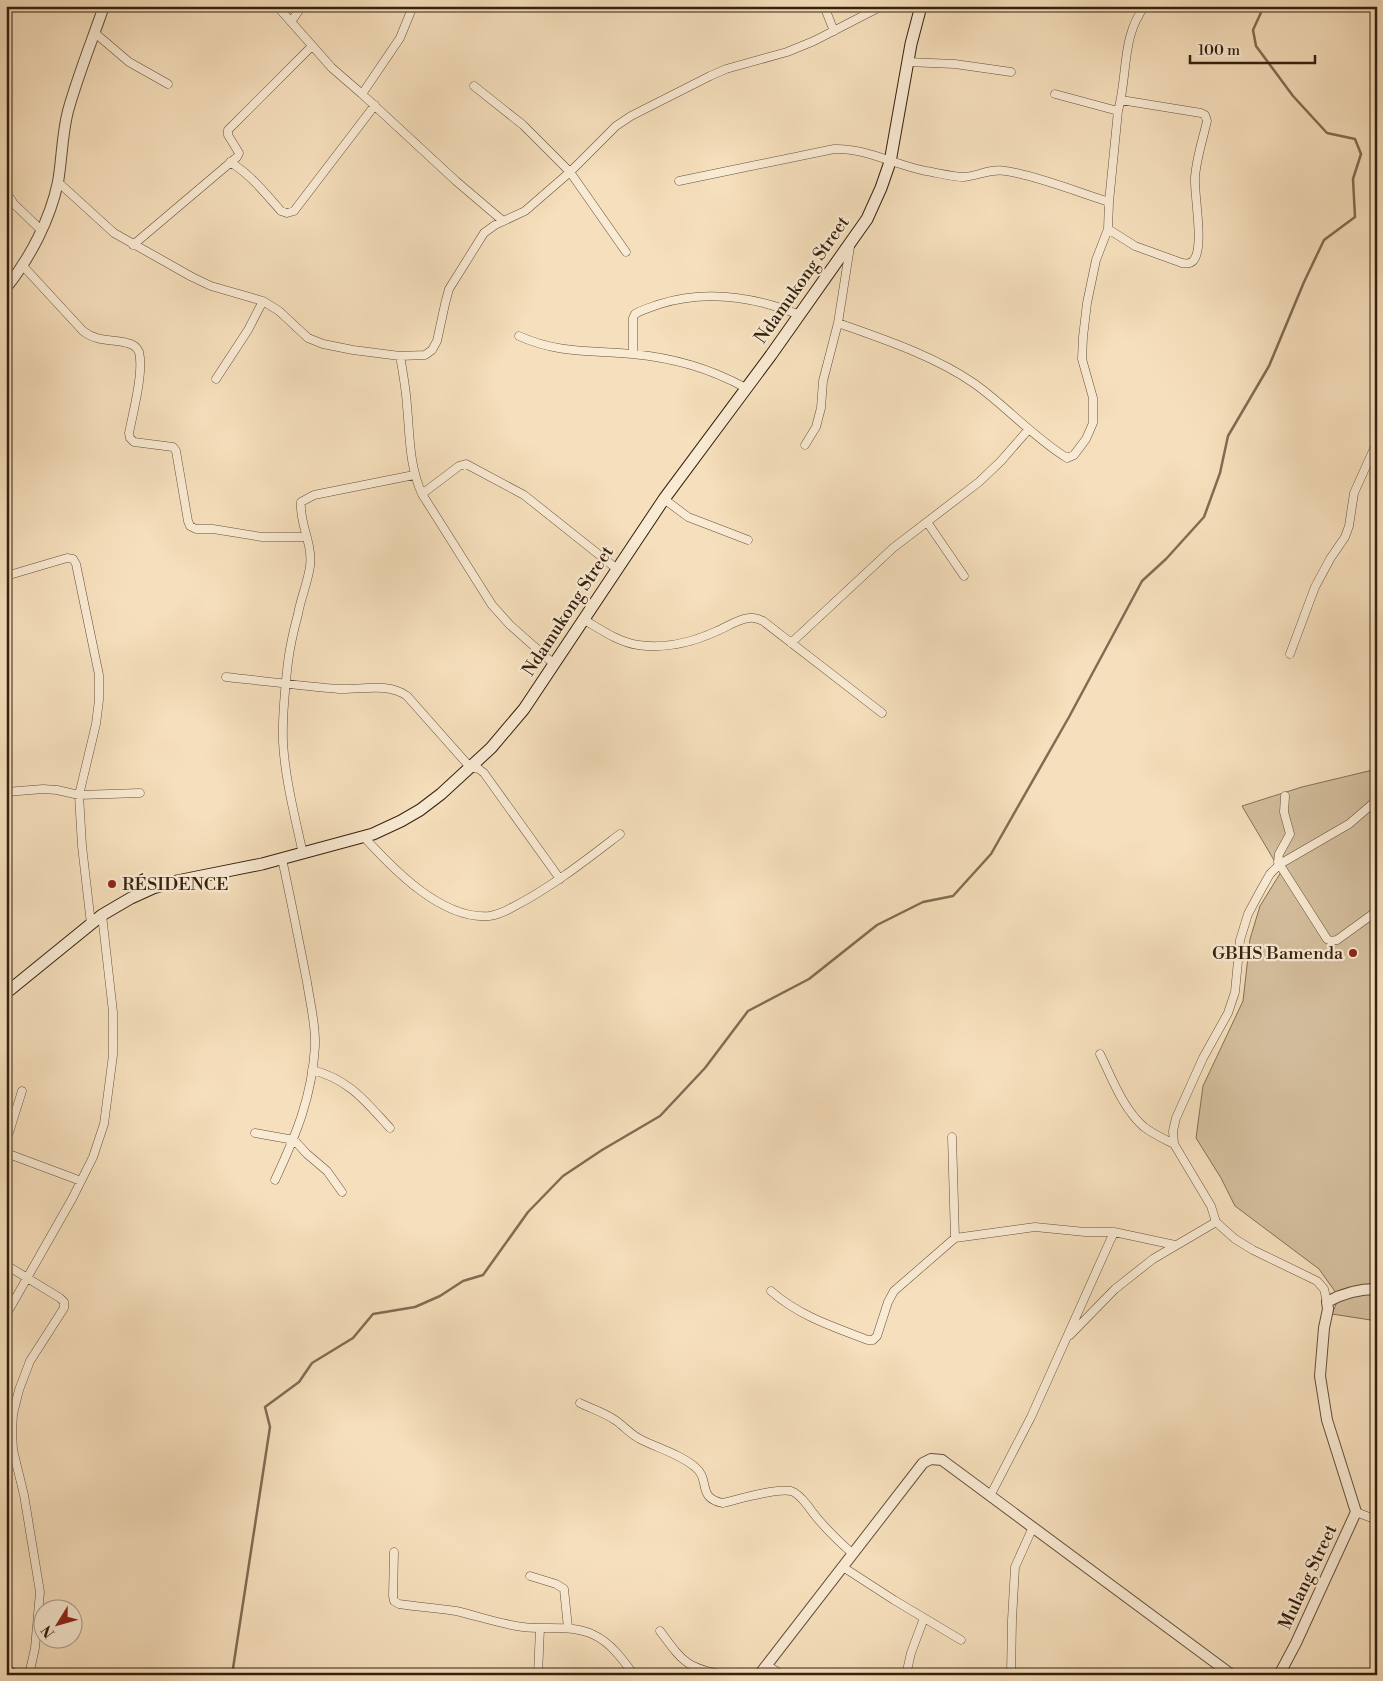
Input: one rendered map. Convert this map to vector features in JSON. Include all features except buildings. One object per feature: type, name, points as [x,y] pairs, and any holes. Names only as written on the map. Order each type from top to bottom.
[{"type":"main road","name":"Ndamukong Street","points":[[6,993],[102,915],[153,888],[303,854],[364,837],[401,821],[420,810],[441,794],[507,731],[524,709],[664,499],[800,315],[867,219],[890,162],[907,62],[921,6]]},
{"type":"main road","points":[[6,1671],[13,1675]]},
{"type":"street","points":[[8,281],[23,266],[52,206],[58,182],[68,113],[104,6]]},
{"type":"street","points":[[277,6],[332,68],[456,182],[503,221]]},
{"type":"street","points":[[291,22],[302,6]]},
{"type":"street","points":[[362,94],[400,38],[413,6]]},
{"type":"street","points":[[824,6],[834,31]]},
{"type":"street","points":[[58,182],[114,234],[204,283],[263,301],[279,311],[308,338],[324,344],[353,350],[400,356],[424,355],[432,350],[437,341],[444,304],[449,290],[484,233],[495,225],[524,211],[570,172],[616,126],[631,116],[726,69],[788,52],[882,6]]},
{"type":"street","points":[[838,323],[899,345],[958,373],[990,395],[1028,430],[1067,458],[1074,455],[1086,438],[1093,423],[1094,398],[1082,359],[1087,303],[1096,260],[1108,229],[1118,111],[1128,43],[1139,13],[1145,6]]},
{"type":"street","points":[[95,33],[129,62],[168,84]]},
{"type":"street","points":[[133,245],[237,157],[239,153],[228,135],[228,130],[312,46]]},
{"type":"street","points":[[907,62],[955,64],[1011,72]]},
{"type":"street","points":[[474,86],[533,135],[570,172],[626,252]]},
{"type":"street","points":[[1055,94],[1118,111]]},
{"type":"street","points":[[1108,229],[1135,246],[1182,263],[1189,264],[1194,260],[1197,252],[1199,232],[1195,176],[1206,121],[1205,115],[1121,100]]},
{"type":"street","points":[[230,162],[244,171],[281,211],[287,213],[294,211],[375,106]]},
{"type":"street","points":[[679,181],[834,149],[859,150],[890,162],[924,170],[964,176],[986,171],[1005,170],[1109,202]]},
{"type":"street","points":[[6,192],[14,204],[41,230]]},
{"type":"street","points":[[805,445],[819,418],[823,381],[838,323],[842,287],[851,242]]},
{"type":"street","points":[[23,266],[83,331],[90,336],[98,340],[128,343],[136,346],[139,351],[139,377],[129,433],[130,438],[134,442],[173,447],[176,451],[190,526],[196,529],[213,529],[246,535],[306,537]]},
{"type":"street","points":[[633,354],[633,318],[635,314],[676,299],[698,296],[741,297],[800,315]]},
{"type":"street","points":[[216,379],[245,336],[263,301]]},
{"type":"street","points":[[519,336],[533,342],[565,350],[633,354],[677,360],[720,374],[746,388]]},
{"type":"street","points":[[400,356],[414,475],[422,494],[492,605],[510,625],[554,664]]},
{"type":"street","points":[[791,643],[887,554],[992,470],[1028,430]]},
{"type":"street","points":[[1290,654],[1315,587],[1330,558],[1345,537],[1349,526],[1354,493],[1377,442]]},
{"type":"street","points":[[422,494],[459,466],[466,464],[524,495],[617,569]]},
{"type":"street","points":[[303,854],[283,742],[288,662],[310,564],[300,510],[301,502],[307,498],[414,475]]},
{"type":"street","points":[[664,499],[688,517],[748,540]]},
{"type":"street","points":[[927,522],[964,576]]},
{"type":"street","points":[[6,576],[67,558],[74,558],[76,564],[99,675],[99,700],[96,724],[79,795],[82,846],[91,924]]},
{"type":"street","points":[[583,619],[626,642],[656,646],[688,641],[748,618],[756,618],[763,621],[882,713]]},
{"type":"street","points":[[226,678],[340,689],[388,688],[399,690],[407,696],[470,767],[484,773],[560,879]]},
{"type":"street","points":[[6,792],[43,789],[79,795],[140,792]]},
{"type":"street","points":[[1285,796],[1284,812],[1290,834],[1278,859],[1327,939],[1331,941],[1337,940],[1377,910]]},
{"type":"street","points":[[1356,1512],[1327,1420],[1320,1376],[1324,1328],[1328,1309],[1324,1289],[1317,1281],[1253,1250],[1235,1239],[1216,1222],[1211,1206],[1174,1144],[1173,1130],[1176,1118],[1232,1004],[1240,940],[1248,914],[1270,874],[1280,864],[1343,828],[1377,800]]},
{"type":"street","points":[[364,837],[395,870],[444,906],[474,915],[489,916],[501,913],[523,902],[560,879],[620,834]]},
{"type":"street","points":[[274,1180],[294,1140],[304,1110],[315,1044],[312,1010],[282,859]]},
{"type":"street","points":[[6,1315],[81,1181],[93,1157],[104,1124],[113,1055],[113,1012],[102,915]]},
{"type":"street","points":[[1100,1054],[1135,1118],[1150,1130],[1174,1144]]},
{"type":"street","points":[[312,1070],[326,1074],[348,1085],[390,1128]]},
{"type":"street","points":[[6,1142],[22,1091]]},
{"type":"street","points":[[255,1133],[294,1140],[327,1171],[342,1192]]},
{"type":"street","points":[[952,1137],[955,1238]]},
{"type":"street","points":[[6,1153],[81,1181]]},
{"type":"street","points":[[1065,1340],[1115,1289],[1153,1259],[1216,1222]]},
{"type":"street","points":[[771,1292],[814,1319],[868,1340],[873,1340],[894,1291],[955,1238],[1035,1227],[1085,1232],[1114,1232],[1175,1245]]},
{"type":"street","points":[[990,1496],[1030,1417],[1114,1232]]},
{"type":"street","points":[[6,1264],[64,1302],[64,1308],[30,1361],[19,1390],[13,1414],[13,1450],[24,1494],[40,1592],[35,1648],[29,1675]]},
{"type":"street","points":[[1327,1302],[1343,1293],[1377,1289]]},
{"type":"street","points":[[580,1403],[614,1419],[640,1439],[692,1464],[700,1470],[708,1497],[714,1501],[723,1503],[783,1490],[794,1492],[803,1500],[822,1526],[853,1554]]},
{"type":"street","points":[[759,1675],[923,1463],[931,1459],[942,1460],[1232,1675]]},
{"type":"street","name":"Mulang Street","points":[[1279,1675],[1296,1643],[1356,1512],[1377,1520]]},
{"type":"street","points":[[1011,1675],[1015,1567],[1033,1527]]},
{"type":"street","points":[[394,1552],[393,1596],[394,1601],[399,1604],[456,1611],[521,1627],[568,1628],[584,1631],[604,1641],[619,1655],[634,1675]]},
{"type":"street","points":[[843,1567],[961,1640]]},
{"type":"street","points":[[530,1576],[556,1584],[564,1589],[568,1628]]},
{"type":"street","points":[[906,1675],[911,1653],[924,1618]]},
{"type":"street","points":[[538,1675],[540,1628]]},
{"type":"street","points":[[660,1631],[672,1647],[693,1668],[725,1675]]},
{"type":"street","points":[[766,1665],[783,1675]]},
{"type":"shaded area","points":[[1377,769],[1377,1321],[1332,1314],[1339,1297],[1319,1269],[1235,1206],[1221,1178],[1196,1138],[1203,1086],[1243,1001],[1250,939],[1260,906],[1281,872],[1242,806],[1302,787]]},
{"type":"waterway","points":[[232,1675],[270,1427],[265,1407],[299,1382],[312,1363],[353,1338],[373,1314],[415,1307],[440,1296],[463,1281],[483,1275],[528,1212],[563,1176],[602,1150],[660,1116],[705,1068],[748,1011],[809,979],[877,925],[923,902],[953,896],[991,854],[1069,717],[1142,581],[1166,559],[1204,517],[1220,473],[1228,436],[1269,366],[1304,282],[1324,240],[1355,217],[1353,179],[1361,154],[1355,139],[1327,133],[1293,96],[1256,46],[1253,30],[1264,6]]},
{"type":"place","name":"RÉSIDENCE","points":[[112,884]]},
{"type":"place","name":"GBHS Bamenda","points":[[1353,953]]}]
